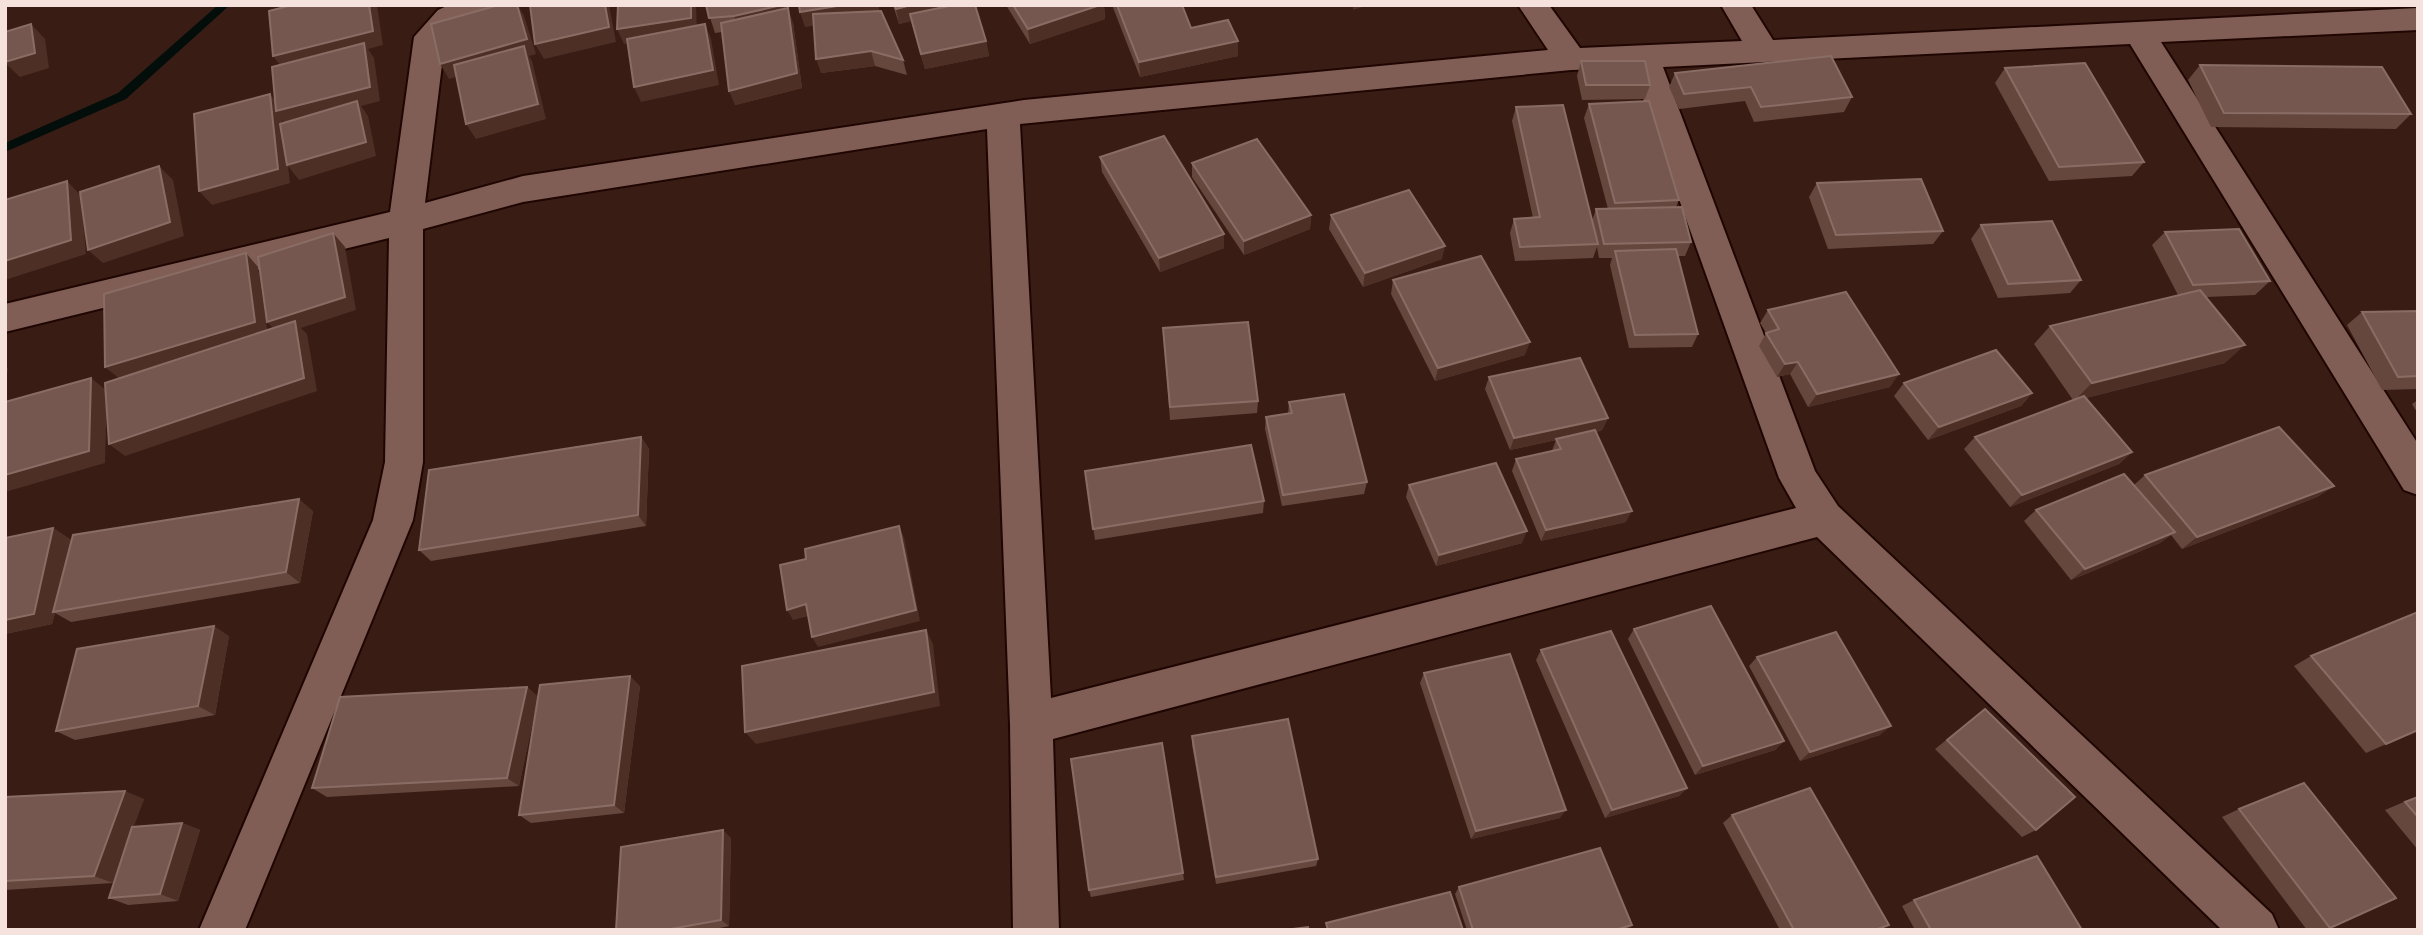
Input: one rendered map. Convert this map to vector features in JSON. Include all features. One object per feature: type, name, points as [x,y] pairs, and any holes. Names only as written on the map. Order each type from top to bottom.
[{"type":"street","points":[[222,930],[393,520],[404,462],[407,221],[430,37],[449,17],[478,5]]},
{"type":"street","points":[[1533,5],[1571,59]]},
{"type":"street","points":[[1737,5],[1763,50]]},
{"type":"street","points":[[5,318],[407,221],[523,189],[1003,115],[1571,59],[2418,19]]},
{"type":"street","points":[[2139,33],[2418,478]]},
{"type":"street","points":[[1644,57],[1798,478],[1824,517],[2256,930]]},
{"type":"street","points":[[1003,115],[1031,724],[1036,930]]},
{"type":"street","points":[[1031,724],[1824,517]]},
{"type":"building","points":[[292,5],[369,5],[373,31],[273,56],[269,11]]},
{"type":"building","points":[[499,5],[517,5],[527,39],[440,64],[431,24]]},
{"type":"building","points":[[530,5],[605,5],[609,27],[535,44]]},
{"type":"building","points":[[618,5],[691,5],[691,18],[617,29]]},
{"type":"building","points":[[706,5],[782,5],[734,16],[709,18]]},
{"type":"building","points":[[799,5],[843,5],[800,12]]},
{"type":"building","points":[[894,5],[911,5],[896,9]]},
{"type":"building","points":[[954,5],[975,5],[986,41],[921,54],[910,14]]},
{"type":"building","points":[[1013,5],[1100,5],[1028,29]]},
{"type":"building","points":[[1117,5],[1182,5],[1191,28],[1228,20],[1238,41],[1139,62]]},
{"type":"building","points":[[788,8],[797,73],[729,91],[721,23]]},
{"type":"building","points":[[881,11],[903,60],[871,51],[816,59],[813,14]]},
{"type":"building","points":[[31,24],[35,53],[5,62],[5,32]]},
{"type":"building","points":[[705,24],[713,70],[634,87],[627,39]]},
{"type":"building","points":[[364,43],[370,87],[276,111],[272,67]]},
{"type":"building","points":[[524,46],[538,104],[466,124],[454,65]]},
{"type":"building","points":[[1831,56],[1852,97],[1761,107],[1751,87],[1684,94],[1675,73]]},
{"type":"building","points":[[1581,61],[1645,61],[1650,85],[1586,85]]},
{"type":"building","points":[[2085,63],[2144,162],[2059,167],[2005,68]]},
{"type":"building","points":[[2200,65],[2382,67],[2411,114],[2224,113]]},
{"type":"building","points":[[270,94],[278,169],[199,191],[194,114]]},
{"type":"building","points":[[357,101],[366,142],[287,165],[280,124]]},
{"type":"building","points":[[1649,101],[1679,200],[1615,203],[1589,104]]},
{"type":"building","points":[[1563,105],[1598,244],[1520,247],[1514,219],[1540,217],[1516,107]]},
{"type":"building","points":[[1164,136],[1224,234],[1159,258],[1100,157]]},
{"type":"building","points":[[1257,139],[1311,215],[1244,241],[1192,163]]},
{"type":"building","points":[[159,166],[170,222],[88,250],[80,192]]},
{"type":"building","points":[[1921,179],[1943,231],[1836,235],[1817,183]]},
{"type":"building","points":[[67,181],[71,240],[5,261],[5,200]]},
{"type":"building","points":[[1409,190],[1445,246],[1365,273],[1331,215]]},
{"type":"building","points":[[1682,207],[1691,242],[1604,244],[1596,209]]},
{"type":"building","points":[[2052,221],[2081,280],[2008,284],[1981,225]]},
{"type":"building","points":[[2239,229],[2270,281],[2193,285],[2165,232]]},
{"type":"building","points":[[333,233],[345,297],[267,322],[258,257]]},
{"type":"building","points":[[1676,249],[1698,334],[1635,335],[1615,251]]},
{"type":"building","points":[[246,253],[255,322],[105,367],[104,294]]},
{"type":"building","points":[[1481,256],[1530,342],[1438,368],[1393,280]]},
{"type":"building","points":[[2200,290],[2245,345],[2092,383],[2050,326]]},
{"type":"building","points":[[1846,292],[1899,374],[1817,394],[1798,362],[1785,364],[1766,333],[1779,329],[1768,310]]},
{"type":"building","points":[[2418,311],[2418,376],[2398,377],[2362,312]]},
{"type":"building","points":[[295,321],[304,378],[109,444],[105,383]]},
{"type":"building","points":[[1248,322],[1258,401],[1170,407],[1163,328]]},
{"type":"building","points":[[1996,350],[2032,393],[1939,427],[1904,383]]},
{"type":"building","points":[[1580,358],[1608,418],[1514,438],[1489,377]]},
{"type":"building","points":[[91,378],[89,451],[5,475],[5,402]]},
{"type":"building","points":[[1344,394],[1367,482],[1283,495],[1266,417],[1292,413],[1289,402]]},
{"type":"building","points":[[2084,396],[2132,452],[2022,495],[1975,437]]},
{"type":"building","points":[[2279,427],[2334,486],[2197,537],[2145,475]]},
{"type":"building","points":[[1595,430],[1632,511],[1546,530],[1516,459],[1561,449],[1556,439]]},
{"type":"building","points":[[641,437],[638,515],[419,550],[429,470]]},
{"type":"building","points":[[1251,445],[1264,501],[1093,529],[1085,471]]},
{"type":"building","points":[[1496,463],[1527,531],[1439,555],[1409,485]]},
{"type":"building","points":[[2124,474],[2175,532],[2085,569],[2036,510]]},
{"type":"building","points":[[299,499],[286,572],[53,612],[73,535]]},
{"type":"building","points":[[899,526],[916,610],[812,637],[806,604],[787,610],[780,565],[806,559],[805,549]]},
{"type":"building","points":[[53,528],[34,614],[5,620],[5,538]]},
{"type":"building","points":[[1711,606],[1784,741],[1703,766],[1634,629]]},
{"type":"building","points":[[2418,612],[2418,730],[2386,744],[2311,656]]},
{"type":"building","points":[[214,626],[198,706],[56,731],[77,649]]},
{"type":"building","points":[[926,630],[934,692],[745,732],[742,666]]},
{"type":"building","points":[[1611,631],[1687,788],[1612,810],[1541,650]]},
{"type":"building","points":[[1836,632],[1891,726],[1810,752],[1757,657]]},
{"type":"building","points":[[1510,654],[1566,810],[1476,831],[1424,673]]},
{"type":"building","points":[[630,676],[614,805],[519,815],[540,685]]},
{"type":"building","points":[[527,687],[507,778],[312,788],[340,697]]},
{"type":"building","points":[[1985,709],[2075,797],[2036,830],[1947,740]]},
{"type":"building","points":[[1288,719],[1318,859],[1216,877],[1192,736]]},
{"type":"building","points":[[1162,743],[1183,873],[1089,890],[1071,759]]},
{"type":"building","points":[[2304,783],[2396,898],[2330,928],[2239,809]]},
{"type":"building","points":[[1810,788],[1889,925],[1875,930],[1794,930],[1732,815]]},
{"type":"building","points":[[125,791],[94,876],[5,881],[5,797]]},
{"type":"building","points":[[2418,797],[2418,817],[2405,802]]},
{"type":"building","points":[[182,823],[160,894],[109,898],[132,827]]},
{"type":"building","points":[[723,830],[721,920],[665,930],[616,930],[621,847]]},
{"type":"building","points":[[1600,848],[1632,925],[1615,930],[1473,930],[1459,887]]},
{"type":"building","points":[[2037,856],[2082,930],[1931,930],[1914,900]]},
{"type":"building","points":[[1450,892],[1463,930],[1328,930],[1326,923]]},
{"type":"building","points":[[1308,927],[1309,930],[1285,930]]},
{"type":"waterway","points":[[5,148],[122,96],[225,5]]}]
